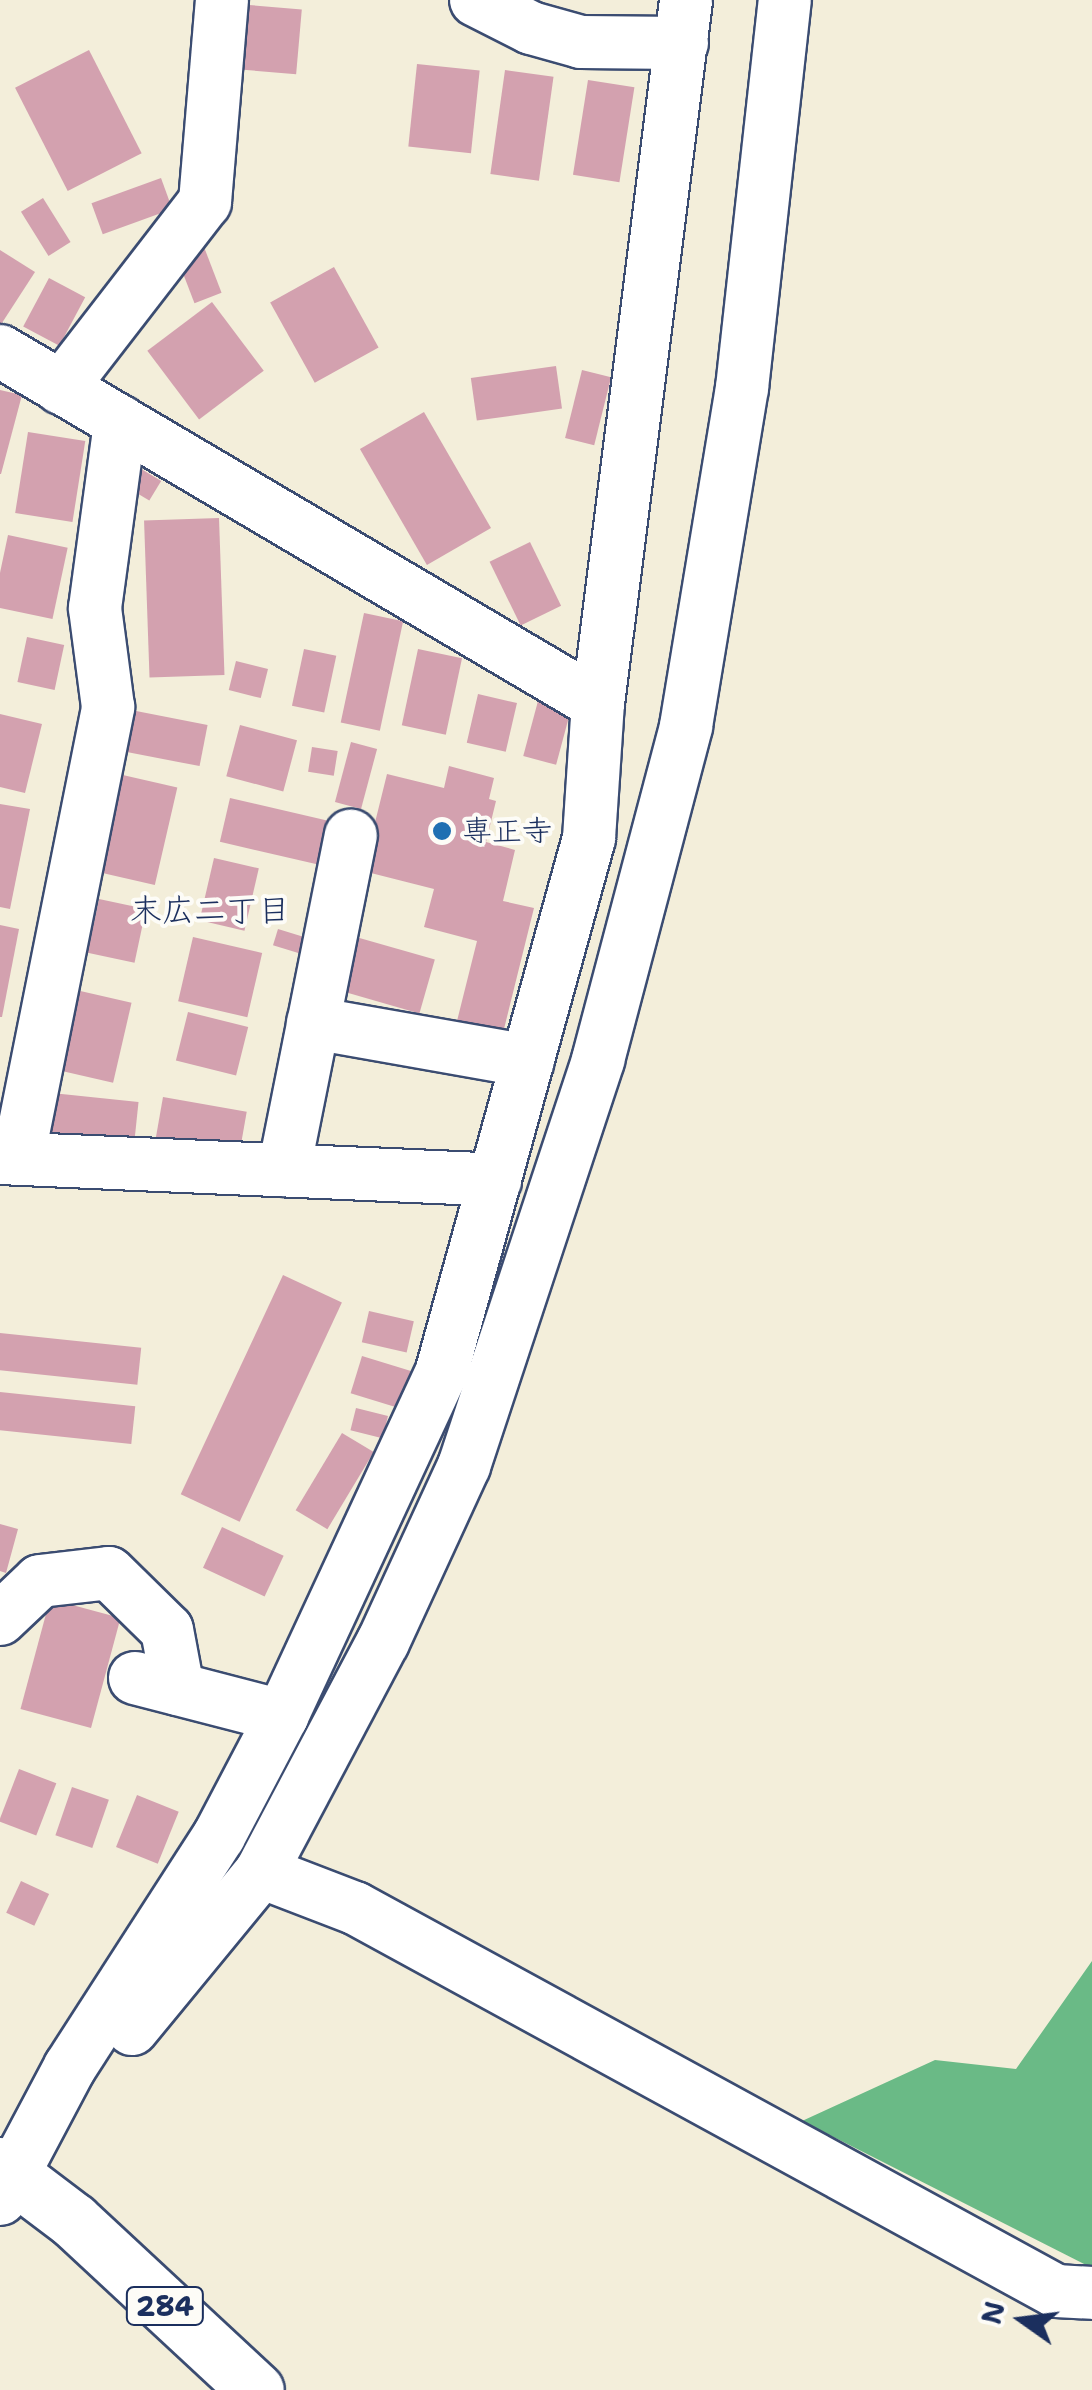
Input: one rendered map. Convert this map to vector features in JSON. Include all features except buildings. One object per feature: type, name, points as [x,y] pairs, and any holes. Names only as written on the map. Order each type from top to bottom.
[{"type":"highway","name":"284","points":[[4,2180],[74,2221],[256,2390]]},
{"type":"street","points":[[62,388],[204,202],[222,0]]},
{"type":"street","points":[[4,2180],[70,2068],[219,1836],[282,1716],[441,1374],[589,838],[598,704],[684,21],[581,42],[531,28],[476,0]]},
{"type":"street","points":[[70,2068],[112,2060],[152,1998],[261,1872],[383,1642],[464,1466],[598,1060],[686,726],[742,388],[785,0]]},
{"type":"street","points":[[0,352],[598,704]]},
{"type":"street","points":[[120,422],[95,608],[108,707],[9,1158],[496,1180]]},
{"type":"street","points":[[284,1170],[351,836]]},
{"type":"street","points":[[313,1023],[528,1061]]},
{"type":"street","points":[[0,1619],[40,1581],[109,1573],[167,1630],[156,1683],[282,1716]]},
{"type":"street","points":[[261,1872],[355,1908],[1056,2291],[1092,2292]]},
{"type":"green space","points":[[1092,1961],[1092,2268],[802,2121],[935,2060],[1016,2069]]},
{"type":"place","name":"専正寺","points":[[442,831]]},
{"type":"district","name":"末広二丁目","points":[[210,910]]}]
